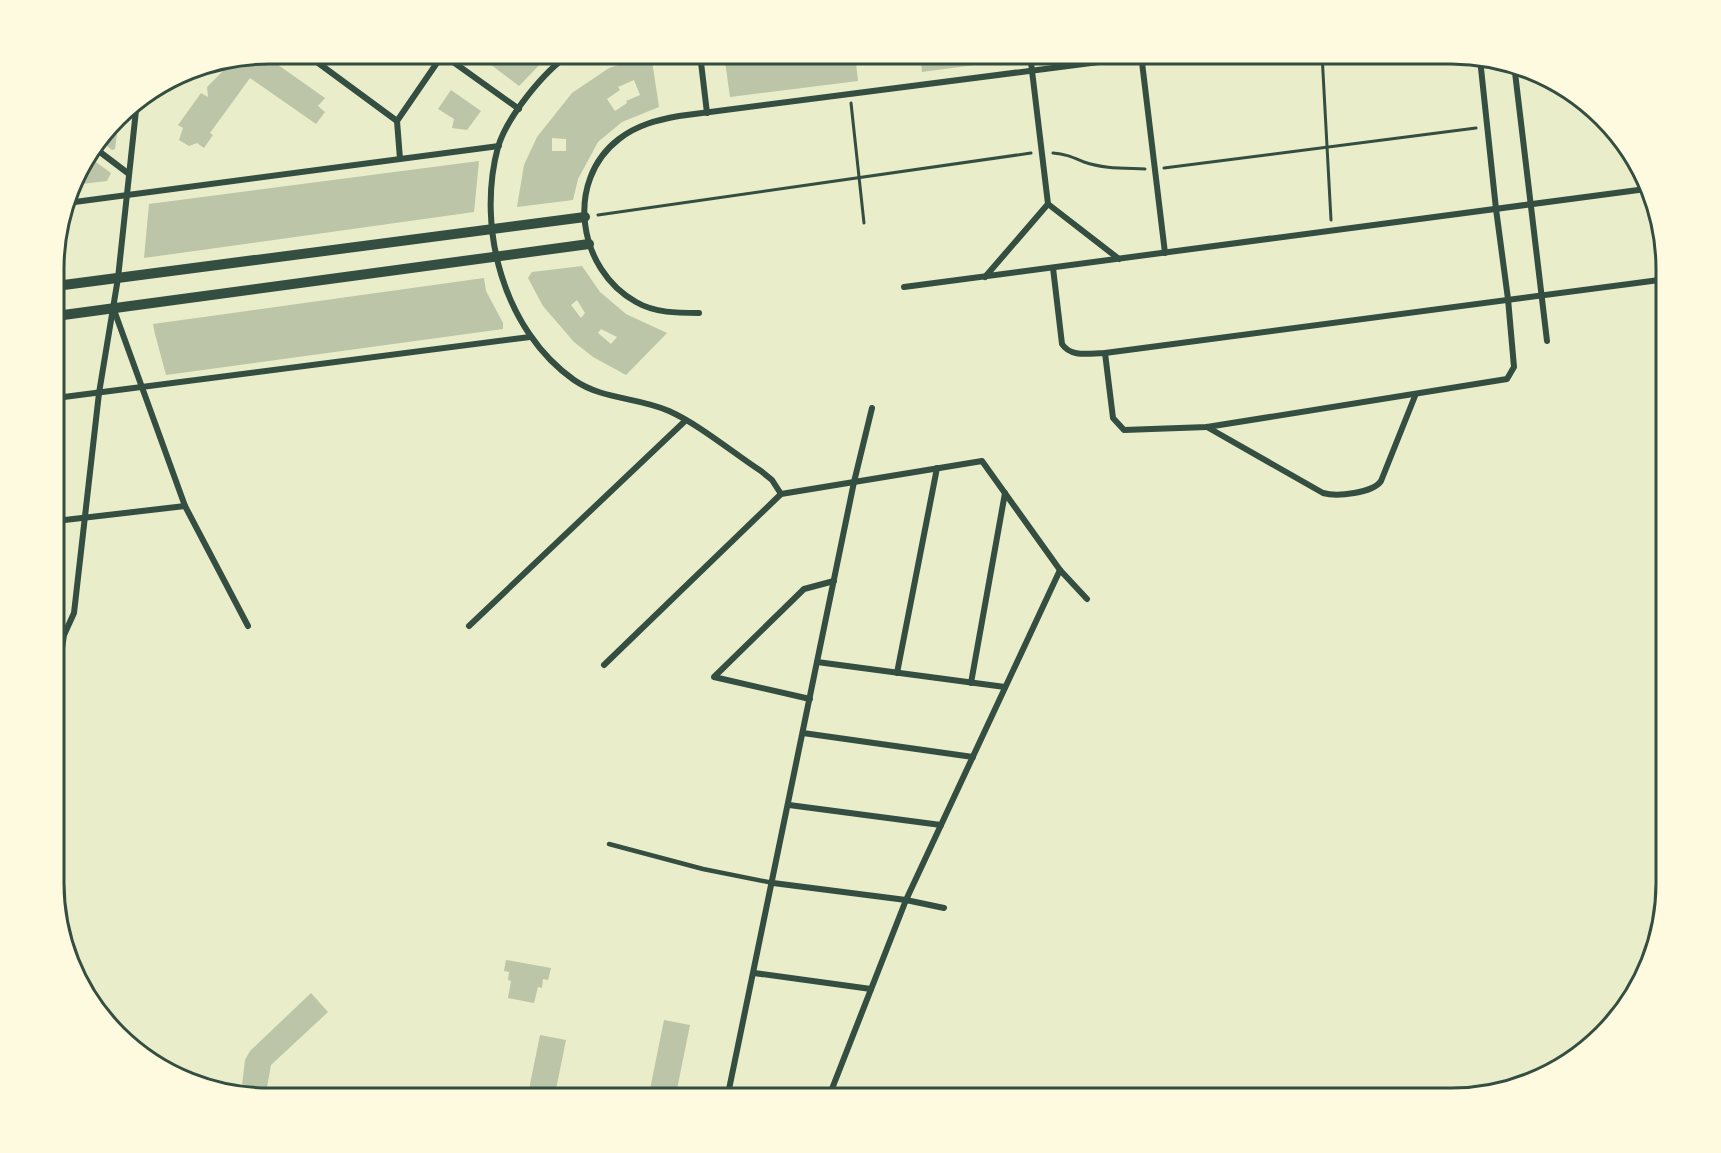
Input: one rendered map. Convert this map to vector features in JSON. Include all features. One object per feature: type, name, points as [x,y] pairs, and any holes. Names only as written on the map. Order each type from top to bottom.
[{"type":"street","points":[[1031,64],[1048,204],[1119,259]]},
{"type":"street","points":[[699,313],[667,313],[637,303],[611,284],[593,258],[584,228],[585,195],[597,165],[618,140],[646,123],[1078,64]]},
{"type":"street","points":[[1143,64],[1165,253]]},
{"type":"street","points":[[321,65],[397,121]]},
{"type":"street","points":[[400,159],[397,121],[436,65]]},
{"type":"street","points":[[458,65],[519,109]]},
{"type":"street","points":[[553,65],[519,109],[499,146],[490,198],[497,257],[507,291],[530,337],[575,381],[616,399],[653,405],[685,422],[761,471],[772,480],[781,494]]},
{"type":"street","points":[[701,65],[707,113]]},
{"type":"street","points":[[1105,353],[1113,418],[1120,428],[1207,427],[1501,382],[1510,376],[1514,367],[1509,298],[1496,209],[1481,67]]},
{"type":"street","points":[[1515,75],[1547,341]]},
{"type":"street","points":[[64,635],[74,613],[87,517],[99,393],[118,278],[136,114]]},
{"type":"street","points":[[75,202],[499,146]]},
{"type":"street","points":[[101,153],[129,174]]},
{"type":"street","points":[[904,287],[1640,190]]},
{"type":"street","points":[[985,277],[1048,204]]},
{"type":"street","points":[[64,285],[585,217]]},
{"type":"street","points":[[64,315],[589,244]]},
{"type":"street","points":[[1053,268],[1062,344],[1065,349],[1075,354],[1105,353],[1656,280]]},
{"type":"street","points":[[114,309],[185,506],[248,626]]},
{"type":"street","points":[[64,397],[530,337]]},
{"type":"street","points":[[1207,427],[1323,493],[1370,489],[1376,487],[1381,481],[1415,396]]},
{"type":"street","points":[[729,1088],[854,482],[872,408]]},
{"type":"street","points":[[470,626],[685,422]]},
{"type":"street","points":[[604,666],[781,494],[982,460],[1060,570],[1087,599]]},
{"type":"street","points":[[897,673],[937,468]]},
{"type":"street","points":[[971,683],[1005,493]]},
{"type":"street","points":[[64,520],[185,506]]},
{"type":"street","points":[[832,1088],[906,900],[1060,570]]},
{"type":"street","points":[[810,699],[714,677],[804,589],[834,581]]},
{"type":"street","points":[[818,662],[1005,687]]},
{"type":"street","points":[[803,733],[973,757]]},
{"type":"street","points":[[789,805],[941,825]]},
{"type":"street","points":[[773,883],[906,900],[944,908]]},
{"type":"street","points":[[754,973],[871,989]]},
{"type":"lane","points":[[609,844],[703,869],[773,883]]},
{"type":"path","points":[[1324,64],[1332,230]]},
{"type":"path","points":[[850,94],[864,223]]},
{"type":"building","points":[[856,64],[858,81],[730,97],[725,65]]},
{"type":"building","points":[[921,64],[979,64],[922,72]]},
{"type":"building","points":[[256,65],[278,65],[325,98],[318,106],[325,112],[316,124],[250,78],[210,133],[213,135],[204,148],[197,143],[189,146],[179,140],[183,128],[178,125],[201,93],[208,97],[207,87],[223,71],[221,70]]},
{"type":"building","points":[[491,65],[540,65],[519,86]]},
{"type":"building","points":[[619,65],[653,65],[659,107],[622,122],[598,142],[578,179],[573,200],[517,207],[524,165],[537,137],[572,93],[609,68]],"holes":[[[634,80],[640,95],[626,101],[627,103],[615,111],[607,99],[620,90],[618,87]],[[552,138],[566,139],[566,151],[552,151]]]},
{"type":"building","points":[[451,90],[481,111],[467,130],[452,128],[454,119],[438,109]]},
{"type":"building","points":[[117,132],[115,149],[112,150],[107,146]]},
{"type":"building","points":[[479,161],[474,212],[144,258],[149,204]]},
{"type":"building","points":[[96,162],[111,173],[107,181],[84,184]]},
{"type":"building","points":[[582,266],[600,292],[626,314],[667,333],[626,375],[593,357],[574,342],[543,306],[528,278],[532,272]],"holes":[[[577,300],[585,313],[581,318],[571,305]],[[601,329],[617,337],[611,344],[598,333]]]},
{"type":"building","points":[[484,278],[486,291],[503,323],[503,329],[166,375],[153,324]]},
{"type":"building","points":[[506,960],[551,968],[548,980],[543,979],[542,988],[538,987],[534,1003],[508,998],[511,981],[508,980],[509,972],[504,971]]},
{"type":"building","points":[[311,993],[328,1012],[271,1065],[267,1088],[242,1087],[245,1060],[250,1051]]},
{"type":"building","points":[[664,1020],[690,1025],[677,1088],[650,1088]]},
{"type":"building","points":[[540,1035],[566,1040],[556,1088],[529,1088]]}]
